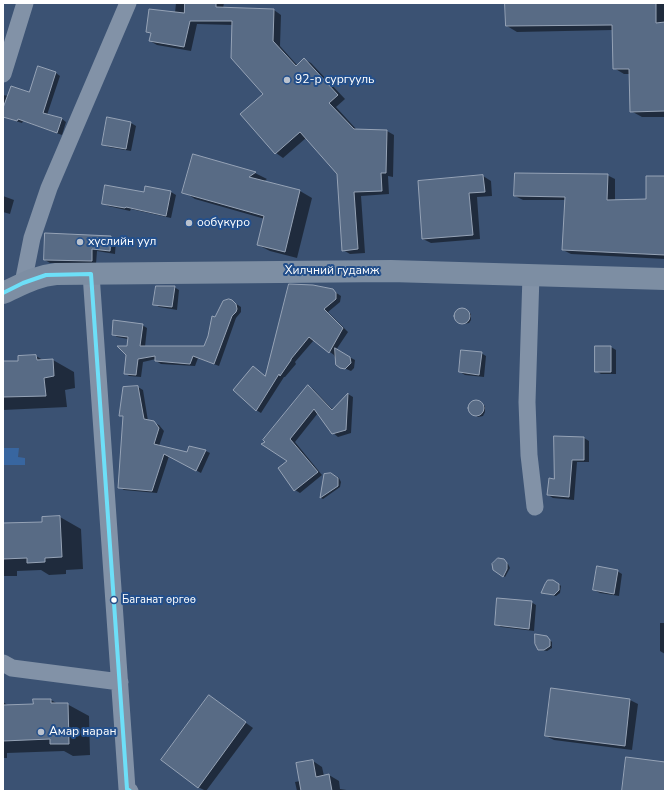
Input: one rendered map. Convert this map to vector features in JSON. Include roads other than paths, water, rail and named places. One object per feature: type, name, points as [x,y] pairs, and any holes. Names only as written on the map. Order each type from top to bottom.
[{"type":"main road","name":"Хилчний гудамж","points":[[3,293],[23,283],[46,275],[92,274],[241,271],[391,271],[665,279]]},
{"type":"street","points":[[3,74],[25,3]]},
{"type":"street","points":[[23,283],[34,231],[49,188],[128,3]]},
{"type":"street","points":[[92,274],[128,790]]},
{"type":"street","points":[[531,275],[527,402],[529,455],[535,507]]},
{"type":"street","points":[[3,664],[12,668],[120,682]]},
{"type":"place","name":"92-р сургууль","points":[[287,80]]},
{"type":"place","name":"ообүкүро","points":[[189,223]]},
{"type":"place","name":"хүслийн уул","points":[[80,242]]},
{"type":"place","name":"Баганат өргөө","points":[[114,600]]},
{"type":"place","name":"Амар наран","points":[[41,732]]}]
